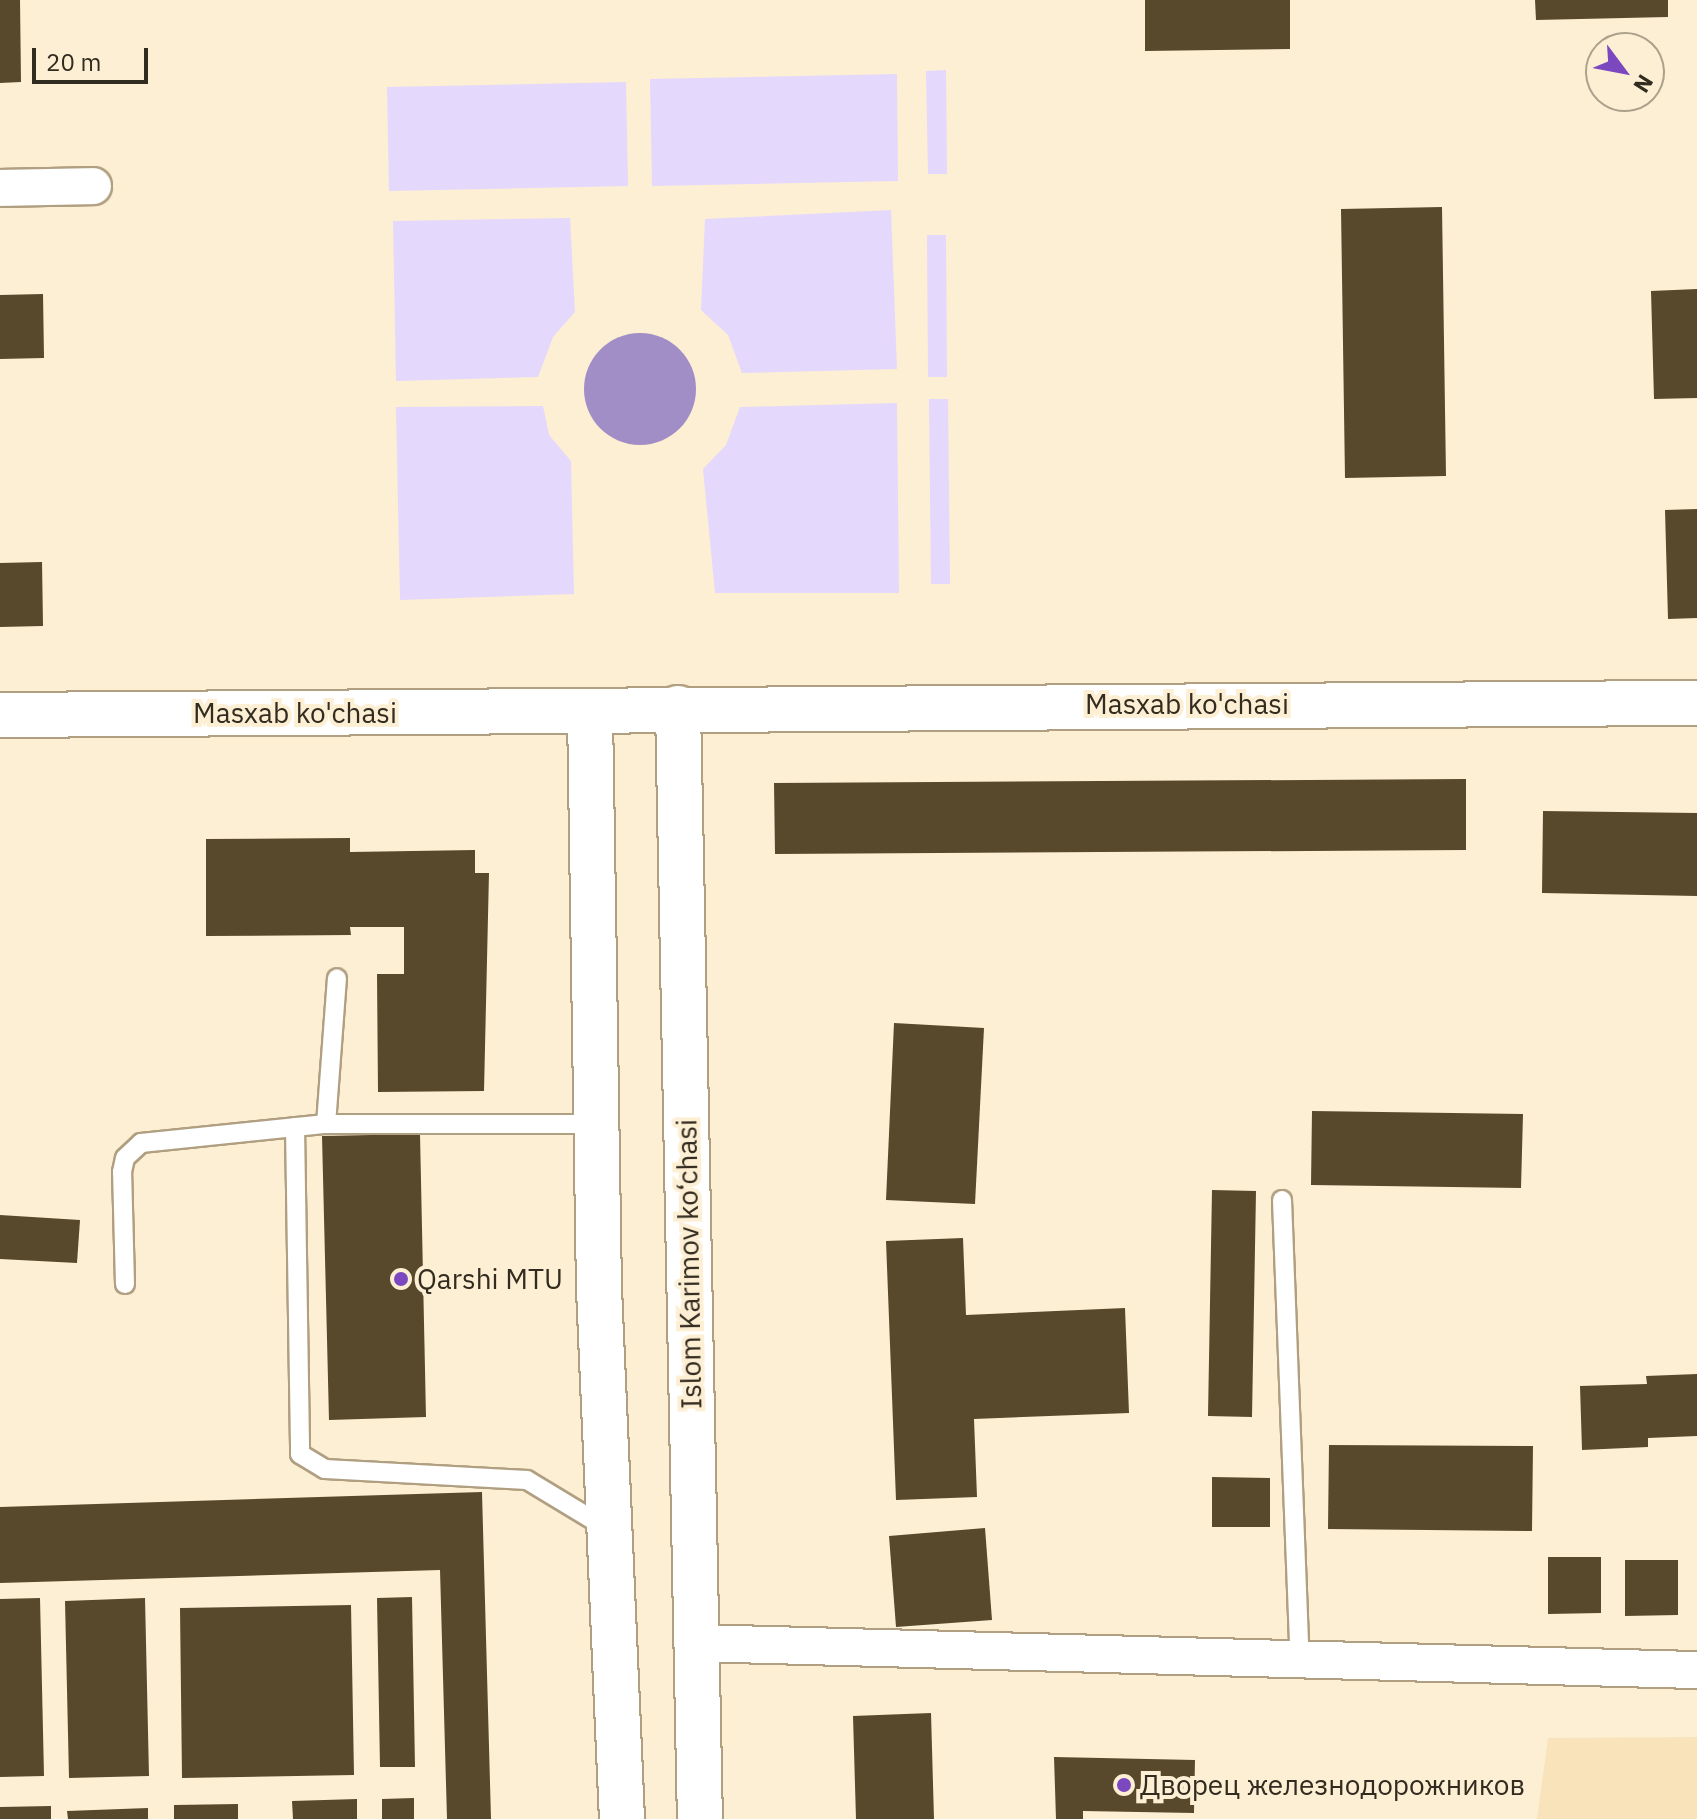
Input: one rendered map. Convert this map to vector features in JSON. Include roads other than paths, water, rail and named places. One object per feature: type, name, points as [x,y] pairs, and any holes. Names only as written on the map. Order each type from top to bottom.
[{"type":"main road","name":"Masxab ko'chasi","points":[[0,715],[1697,703]]},
{"type":"main road","name":"Islom Karimov ko‘chasi","points":[[678,708],[700,1819]]},
{"type":"main road","points":[[590,711],[596,1124],[622,1819]]},
{"type":"street","points":[[0,188],[93,186]]},
{"type":"street","points":[[696,1643],[1697,1670]]},
{"type":"lane","points":[[326,1124],[337,978]]},
{"type":"lane","points":[[125,1284],[122,1172],[141,1143],[326,1124],[596,1124]]},
{"type":"lane","points":[[295,1127],[300,1454],[325,1469],[527,1480],[610,1530]]},
{"type":"lane","points":[[1282,1200],[1300,1659]]},
{"type":"place","name":"Qarshi MTU","points":[[401,1279]]},
{"type":"place","name":"Дворец железнодорожников","points":[[1124,1785]]}]
